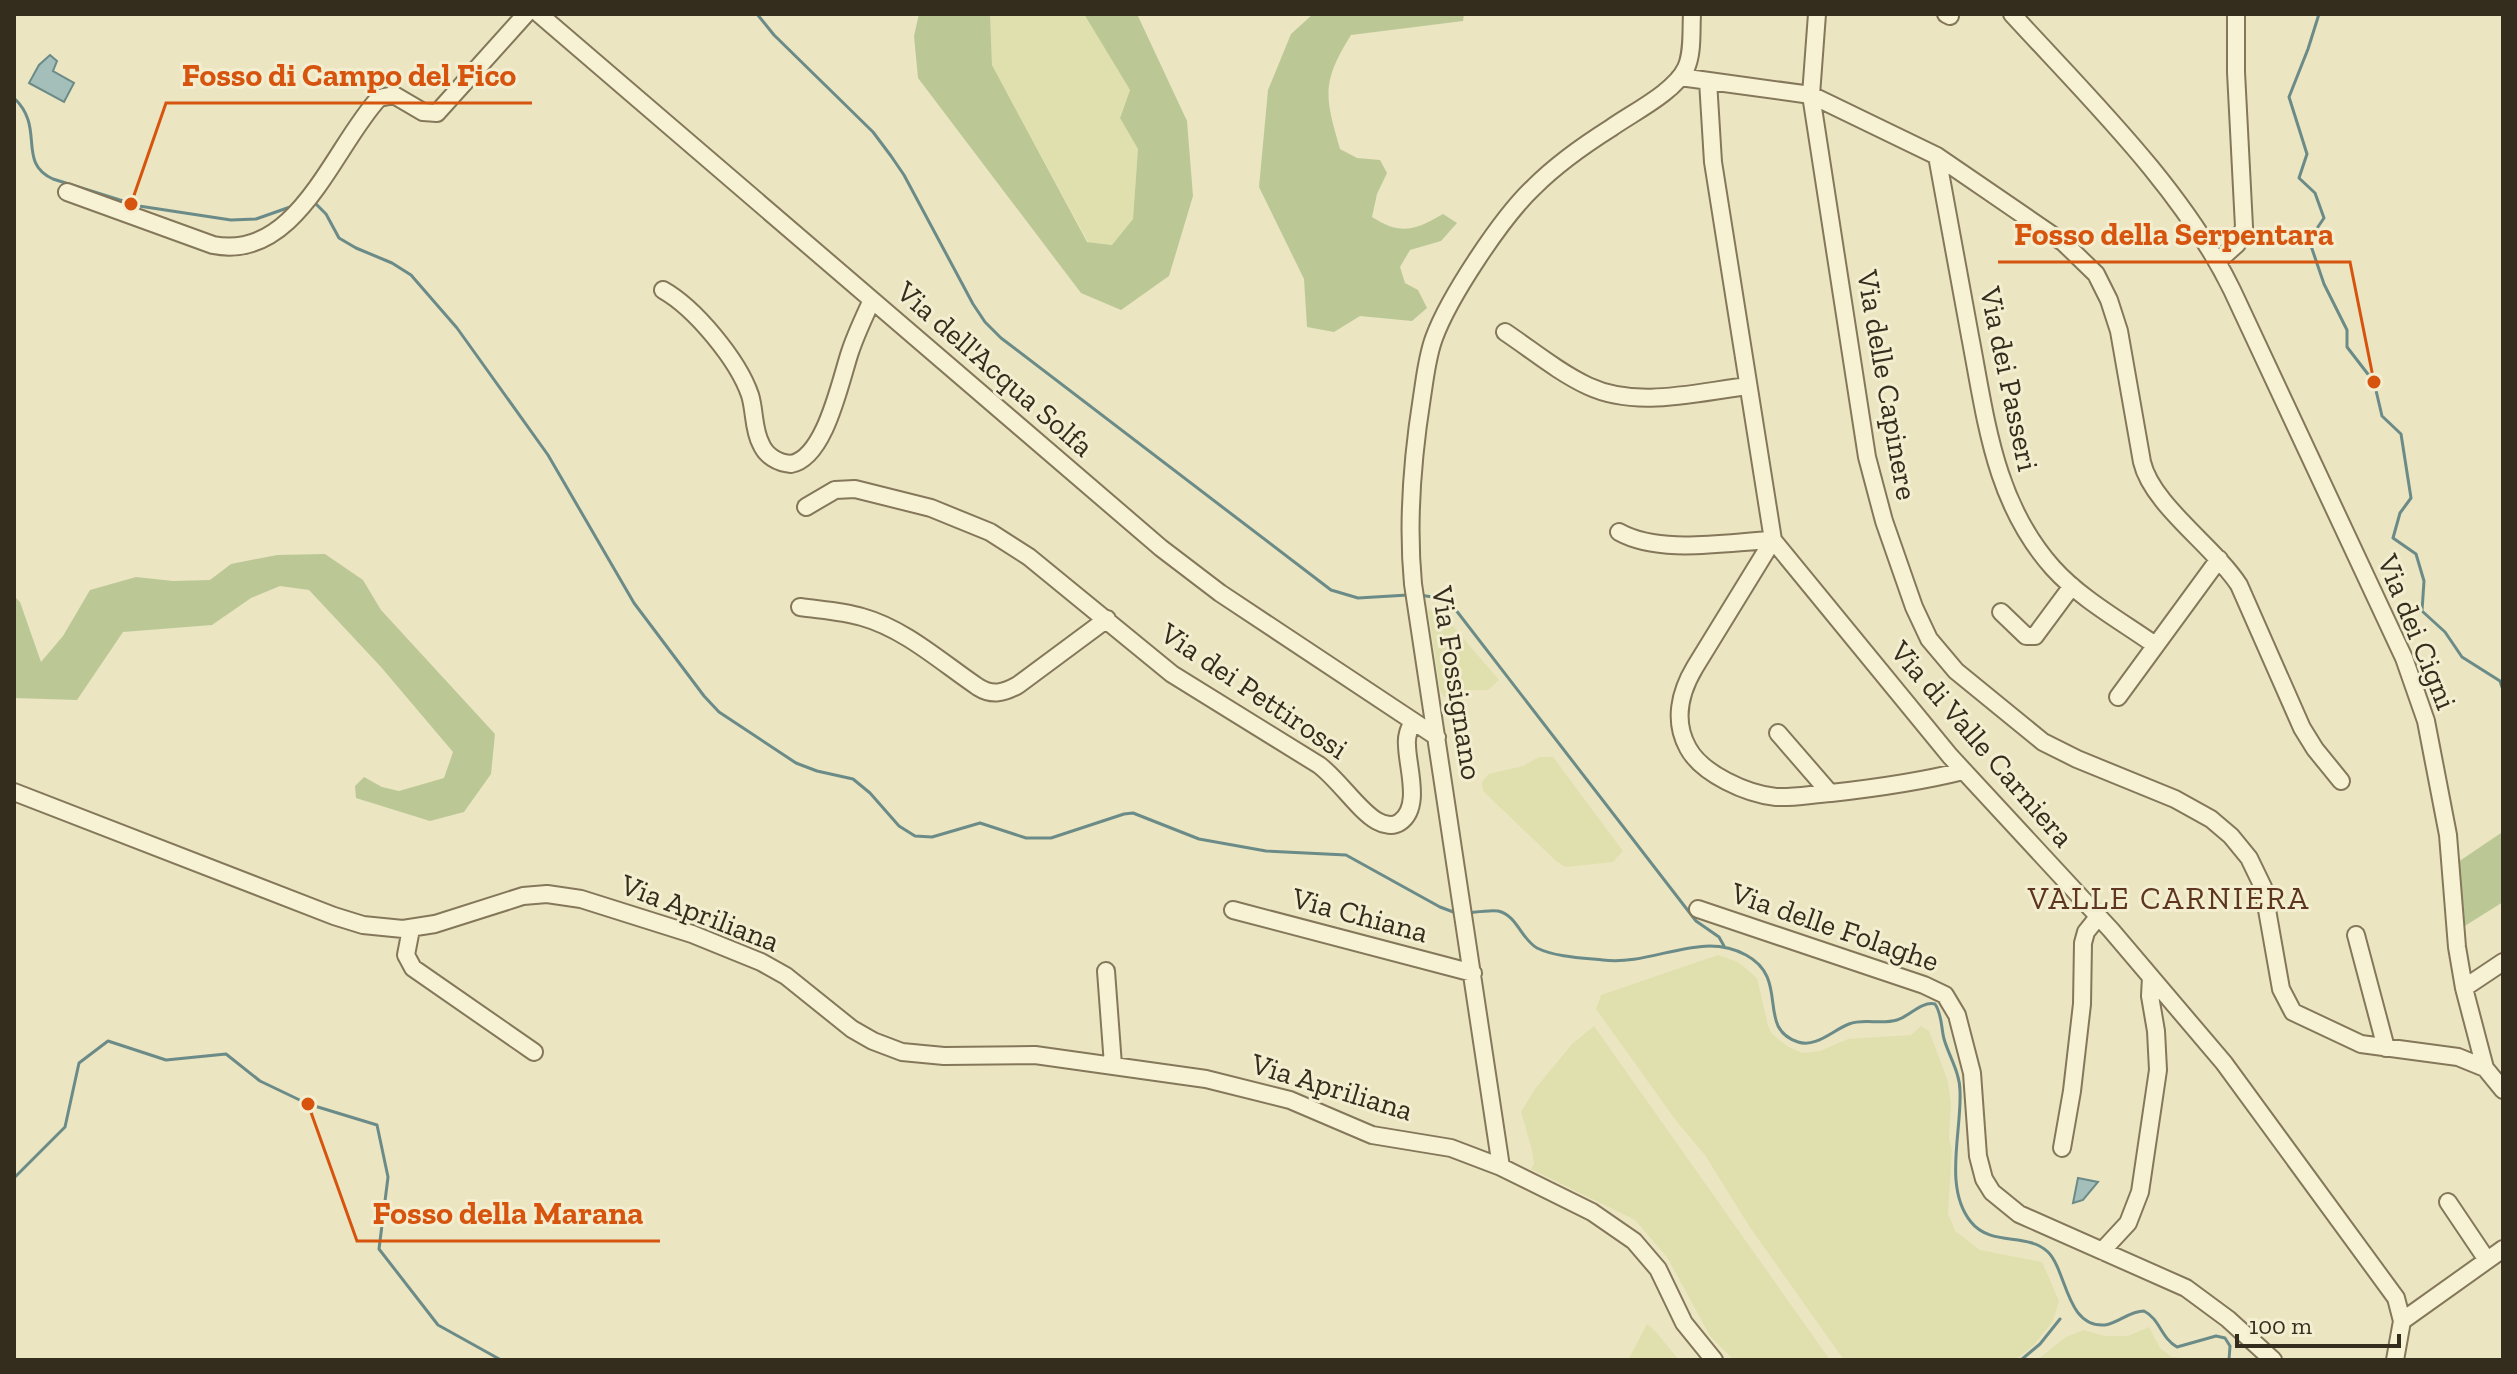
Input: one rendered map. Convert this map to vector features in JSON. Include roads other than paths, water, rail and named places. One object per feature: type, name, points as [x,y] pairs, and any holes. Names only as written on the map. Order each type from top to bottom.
[{"type":"street","points":[[67,192],[205,243],[234,247],[259,240],[280,228],[314,192],[379,98],[394,95],[423,112],[437,113],[526,14]]},
{"type":"street","name":"Via dell'Acqua Solfa","points":[[539,14],[1184,566],[1437,737]]},
{"type":"street","points":[[1692,14],[1689,60],[1680,77],[1811,95],[1937,156],[2046,228],[2083,259],[2099,279],[2119,331],[2146,475],[2161,498],[2219,559],[2243,592],[2306,734],[2341,781]]},
{"type":"street","name":"Via delle Capinere","points":[[1817,14],[1811,95],[1869,466],[1891,543],[1929,639],[1953,668],[2043,742],[2175,799],[2226,831],[2246,854],[2263,887],[2280,984],[2290,1009],[2299,1017],[2344,1038],[2386,1048],[2458,1057],[2485,1068]]},
{"type":"street","name":"Via dei Cigni","points":[[2012,14],[2129,143],[2191,222],[2217,262],[2414,683],[2428,729],[2448,835],[2456,940],[2464,988],[2485,1068],[2502,1088]]},
{"type":"street","points":[[2217,262],[2239,241],[2244,221],[2236,83],[2236,14]]},
{"type":"street","name":"Via Fossignano","points":[[1501,1167],[1413,584],[1409,532],[1414,457],[1430,352],[1443,319],[1500,227],[1528,193],[1569,156],[1653,100],[1680,77]]},
{"type":"street","points":[[1708,81],[1713,162],[1773,540],[1689,678],[1680,705],[1681,730],[1697,761],[1720,777],[1772,796],[1893,786],[1963,771]]},
{"type":"street","name":"Via dei Passeri","points":[[1937,156],[1990,444],[2014,511],[2051,566],[2072,586],[2155,645]]},
{"type":"street","points":[[663,290],[685,306],[734,363],[751,398],[761,446],[775,459],[791,464],[808,456],[823,431],[872,300]]},
{"type":"street","points":[[1505,332],[1566,374],[1610,394],[1647,398],[1748,386]]},
{"type":"street","name":"Via dei Pettirossi","points":[[806,507],[830,492],[849,488],[886,495],[945,513],[990,532],[1015,547],[1187,685],[1328,771],[1368,814],[1383,824],[1400,822],[1410,808],[1407,742],[1413,721]]},
{"type":"street","points":[[1619,532],[1636,540],[1667,545],[1773,540]]},
{"type":"street","name":"Via di Valle Carniera","points":[[1773,540],[1963,771],[2098,917],[2236,1079],[2391,1291],[2400,1307],[2402,1321]]},
{"type":"street","points":[[2118,697],[2219,559]]},
{"type":"street","points":[[2001,612],[2026,636],[2035,636],[2072,586]]},
{"type":"street","points":[[800,607],[854,615],[881,624],[991,693],[1018,685],[1107,619]]},
{"type":"street","points":[[1778,733],[1830,793]]},
{"type":"street","name":"Via Apriliana","points":[[14,792],[340,919],[379,928],[411,929],[523,896],[547,894],[570,897],[657,922],[743,953],[786,976],[852,1029],[895,1050],[944,1056],[1035,1055],[1185,1076],[1254,1090],[1298,1103],[1372,1135],[1451,1148],[1501,1167]]},
{"type":"street","name":"Via delle Folaghe","points":[[1698,909],[1924,985],[1945,995],[1956,1012],[1968,1054],[1978,1156],[1989,1188],[2013,1211],[2168,1279],[2196,1295],[2273,1360]]},
{"type":"street","name":"Via Chiana","points":[[1233,910],[1473,973]]},
{"type":"street","points":[[2062,1148],[2082,1004],[2083,943],[2086,932],[2098,917]]},
{"type":"street","points":[[411,929],[406,955],[413,968],[534,1052]]},
{"type":"street","points":[[2356,935],[2386,1048]]},
{"type":"street","points":[[2464,988],[2503,962]]},
{"type":"street","points":[[1106,971],[1113,1065]]},
{"type":"street","points":[[2102,1251],[2131,1219],[2140,1192],[2158,1070],[2150,996],[2151,977]]},
{"type":"street","points":[[1501,1167],[1592,1212],[1634,1241],[1658,1269],[1684,1323],[1714,1360]]},
{"type":"street","points":[[2448,1202],[2487,1260]]},
{"type":"street","points":[[2395,1360],[2402,1321],[2503,1249]]},
{"type":"water","points":[[50,55],[57,61],[53,71],[74,83],[64,102],[29,83],[39,65]]},
{"type":"water","points":[[2078,1178],[2098,1182],[2083,1200],[2073,1203]]},
{"type":"waterway","points":[[757,14],[774,35],[873,132],[904,175],[973,304],[1001,338],[1331,590],[1358,598],[1408,595]]},
{"type":"waterway","points":[[2319,14],[2289,97],[2307,154],[2299,178],[2315,193],[2324,218],[2309,240],[2324,284],[2347,330],[2347,347],[2374,382],[2382,416],[2401,434],[2411,498],[2400,513],[2393,538],[2416,554],[2424,581],[2422,611],[2445,632],[2462,657],[2500,681],[2503,690]]},
{"type":"waterway","points":[[14,98],[28,121],[36,163],[42,172],[53,179],[139,206],[231,220],[256,219],[293,206]]},
{"type":"waterway","points":[[316,204],[326,214],[339,238],[411,275],[457,328],[548,455],[634,603],[704,696],[719,712],[796,763],[853,779],[899,826],[915,836],[932,837],[980,823],[1026,838],[1051,838],[1133,813],[1199,839],[1266,851],[1346,855],[1456,913]]},
{"type":"waterway","points":[[1419,595],[1440,598],[1452,605],[1696,921],[1719,937],[1724,946]]},
{"type":"waterway","points":[[1468,913],[1504,913],[1537,948],[1569,957],[1622,960],[1694,947],[1729,948],[1759,965],[1771,989],[1778,1026],[1785,1035],[1798,1042],[1818,1041],[1855,1022],[1897,1020],[1925,1005],[1935,1004],[1960,1084],[1956,1176],[1958,1193],[1971,1222],[1989,1234],[2030,1242],[2048,1252],[2075,1308],[2082,1318],[2092,1324],[2110,1324],[2144,1311],[2177,1347],[2216,1336],[2225,1338],[2230,1346],[2229,1360]]},
{"type":"waterway","points":[[14,1178],[65,1127],[79,1063],[108,1041],[166,1060],[226,1054],[260,1081],[308,1104],[377,1125],[388,1177],[379,1249],[438,1325],[501,1360]]},
{"type":"waterway","points":[[2021,1360],[2040,1344],[2060,1319]]},
{"type":"place","name":"Fosso di Campo del Fico","points":[[131,204]]},
{"type":"place","name":"Fosso della Serpentara","points":[[2374,382]]},
{"type":"place","name":"Fosso della Marana","points":[[308,1104]]},
{"type":"district","name":"VALLE CARNIERA","points":[[2169,898]]}]
